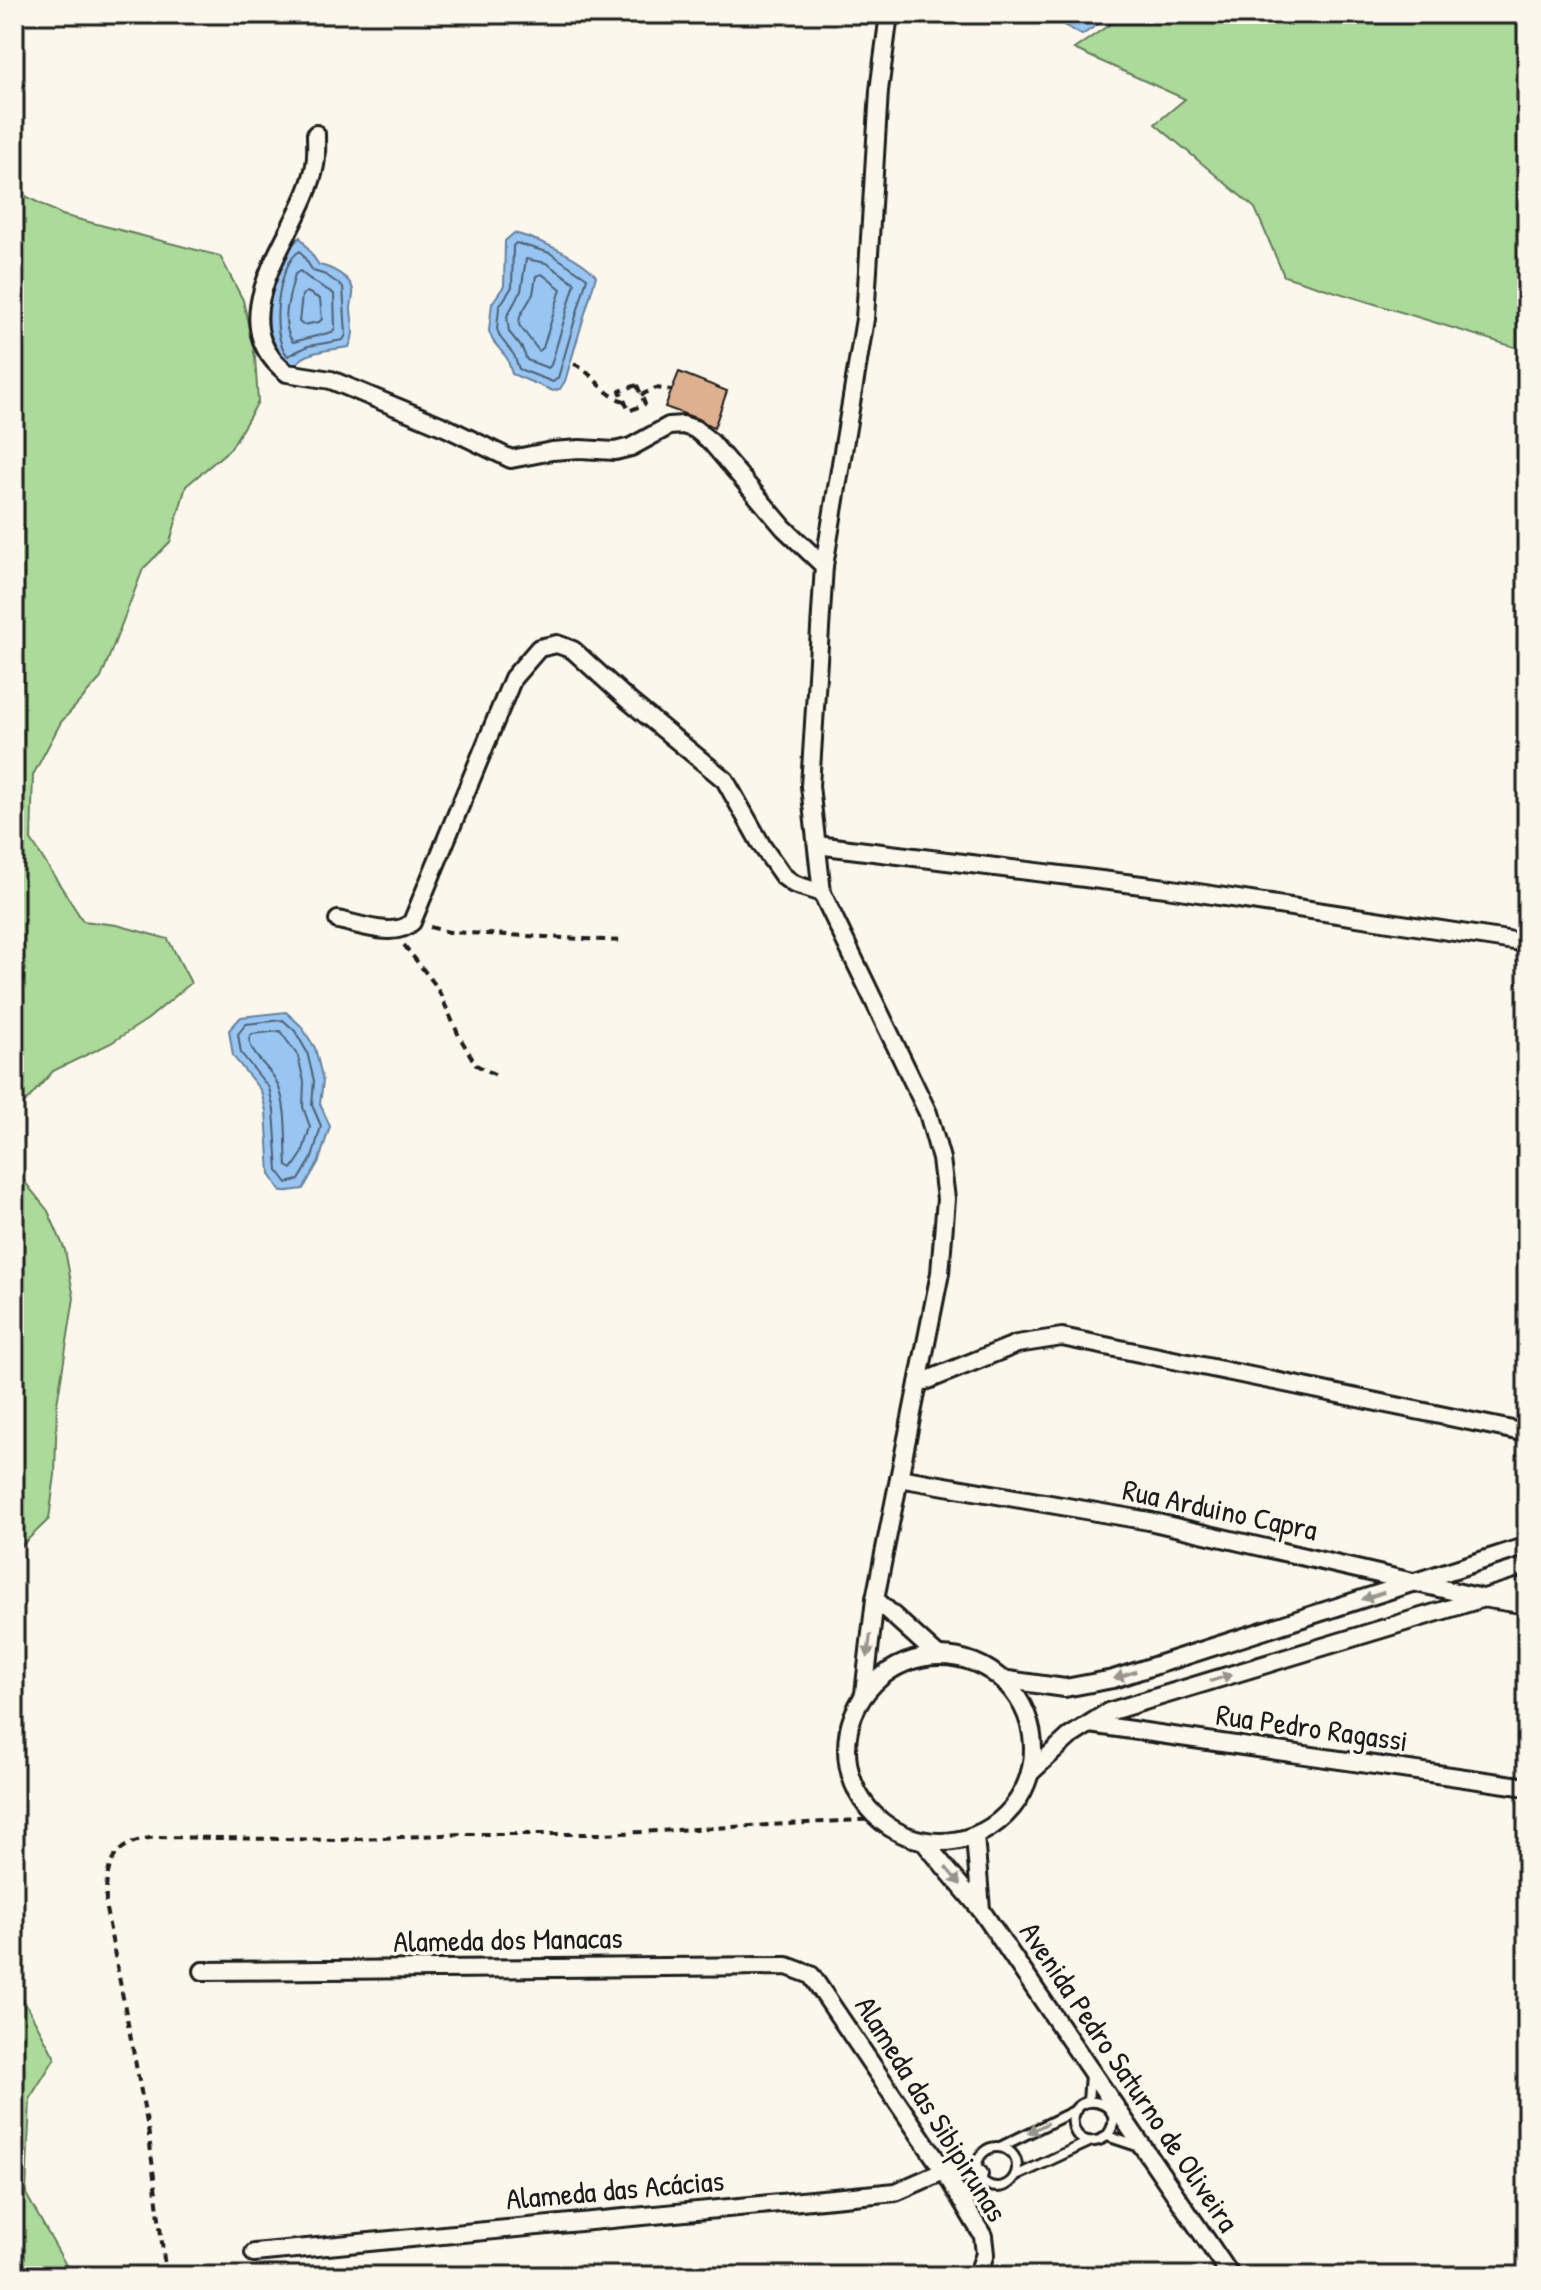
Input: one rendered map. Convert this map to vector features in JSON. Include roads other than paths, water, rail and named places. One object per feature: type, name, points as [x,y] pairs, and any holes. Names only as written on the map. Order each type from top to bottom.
[{"type":"street","points":[[864,1694],[875,1599],[940,1273],[946,1199],[941,1159],[928,1113],[822,893],[810,786],[824,566],[865,319],[879,91],[889,14]]},
{"type":"street","points":[[316,134],[315,167],[297,214],[267,276],[258,314],[259,335],[266,352],[282,369],[287,373],[331,380],[447,428],[511,459],[552,451],[615,451],[631,447],[669,426],[683,425],[695,429],[711,442],[784,528],[824,566]]},
{"type":"street","points":[[338,920],[393,931],[406,928],[412,922],[513,678],[539,648],[557,644],[573,650],[725,780],[762,846],[783,876],[794,884],[822,893]]},
{"type":"street","points":[[817,845],[1166,888],[1527,943]]},
{"type":"street","points":[[918,1384],[1017,1344],[1062,1337],[1527,1433]]},
{"type":"street","name":"Rua Arduino Capra","points":[[899,1478],[1149,1521],[1482,1598],[1527,1605]]},
{"type":"street","points":[[1001,1679],[1065,1688],[1113,1679],[1527,1546]]},
{"type":"street","points":[[1030,1773],[1069,1737],[1108,1712],[1527,1585]]},
{"type":"street","points":[[875,1599],[938,1656]]},
{"type":"street","points":[[938,1656],[971,1661],[1001,1679],[1022,1706],[1032,1739],[1030,1773],[1020,1797],[1004,1817],[975,1836],[950,1842],[924,1842],[892,1830],[878,1819],[857,1792],[847,1759],[849,1725],[864,1694],[875,1681],[904,1662],[938,1656]]},
{"type":"street","name":"Rua Pedro Ragassi","points":[[1090,1724],[1527,1787]]},
{"type":"street","name":"Avenida Pedro Saturno de Oliveira","points":[[975,1836],[981,1910]]},
{"type":"street","name":"Avenida Pedro Saturno de Oliveira","points":[[924,1842],[981,1910],[1231,2276]]},
{"type":"street","name":"Alameda dos Manacas","points":[[203,1971],[787,1966],[811,1975]]},
{"type":"street","name":"Alameda das Sibipirunas","points":[[811,1975],[944,2171],[983,2236],[985,2254],[977,2276]]},
{"type":"street","name":"Alameda das Acácias","points":[[254,2253],[896,2192],[944,2171],[979,2174]]},
{"type":"lane","points":[[1088,2102],[1091,2069]]},
{"type":"lane","points":[[1000,2147],[1088,2102],[1102,2103],[1111,2112],[1113,2125],[1107,2136],[1016,2176],[1000,2188],[987,2185],[979,2174],[981,2154],[986,2149],[1006,2148],[1018,2164],[1016,2176]]},
{"type":"lane","points":[[1076,2109],[1074,2129],[1077,2135],[1089,2142]]},
{"type":"lane","points":[[1107,2136],[1143,2148]]},
{"type":"water","points":[[927,14],[999,14],[963,20],[928,17]]},
{"type":"water","points":[[1044,14],[1113,14],[1082,35]]},
{"type":"water","points":[[514,233],[570,256],[596,276],[565,381],[560,389],[553,391],[512,374],[507,358],[489,331],[492,303],[504,286],[505,241]]},
{"type":"water","points":[[300,237],[319,265],[339,273],[351,285],[353,333],[349,347],[310,354],[294,368],[280,358],[273,347],[269,310],[280,262]]},
{"type":"water","points":[[286,1012],[301,1026],[315,1048],[323,1081],[320,1104],[330,1126],[319,1161],[303,1189],[281,1192],[270,1174],[266,1111],[261,1091],[233,1056],[229,1030],[241,1017]]}]
